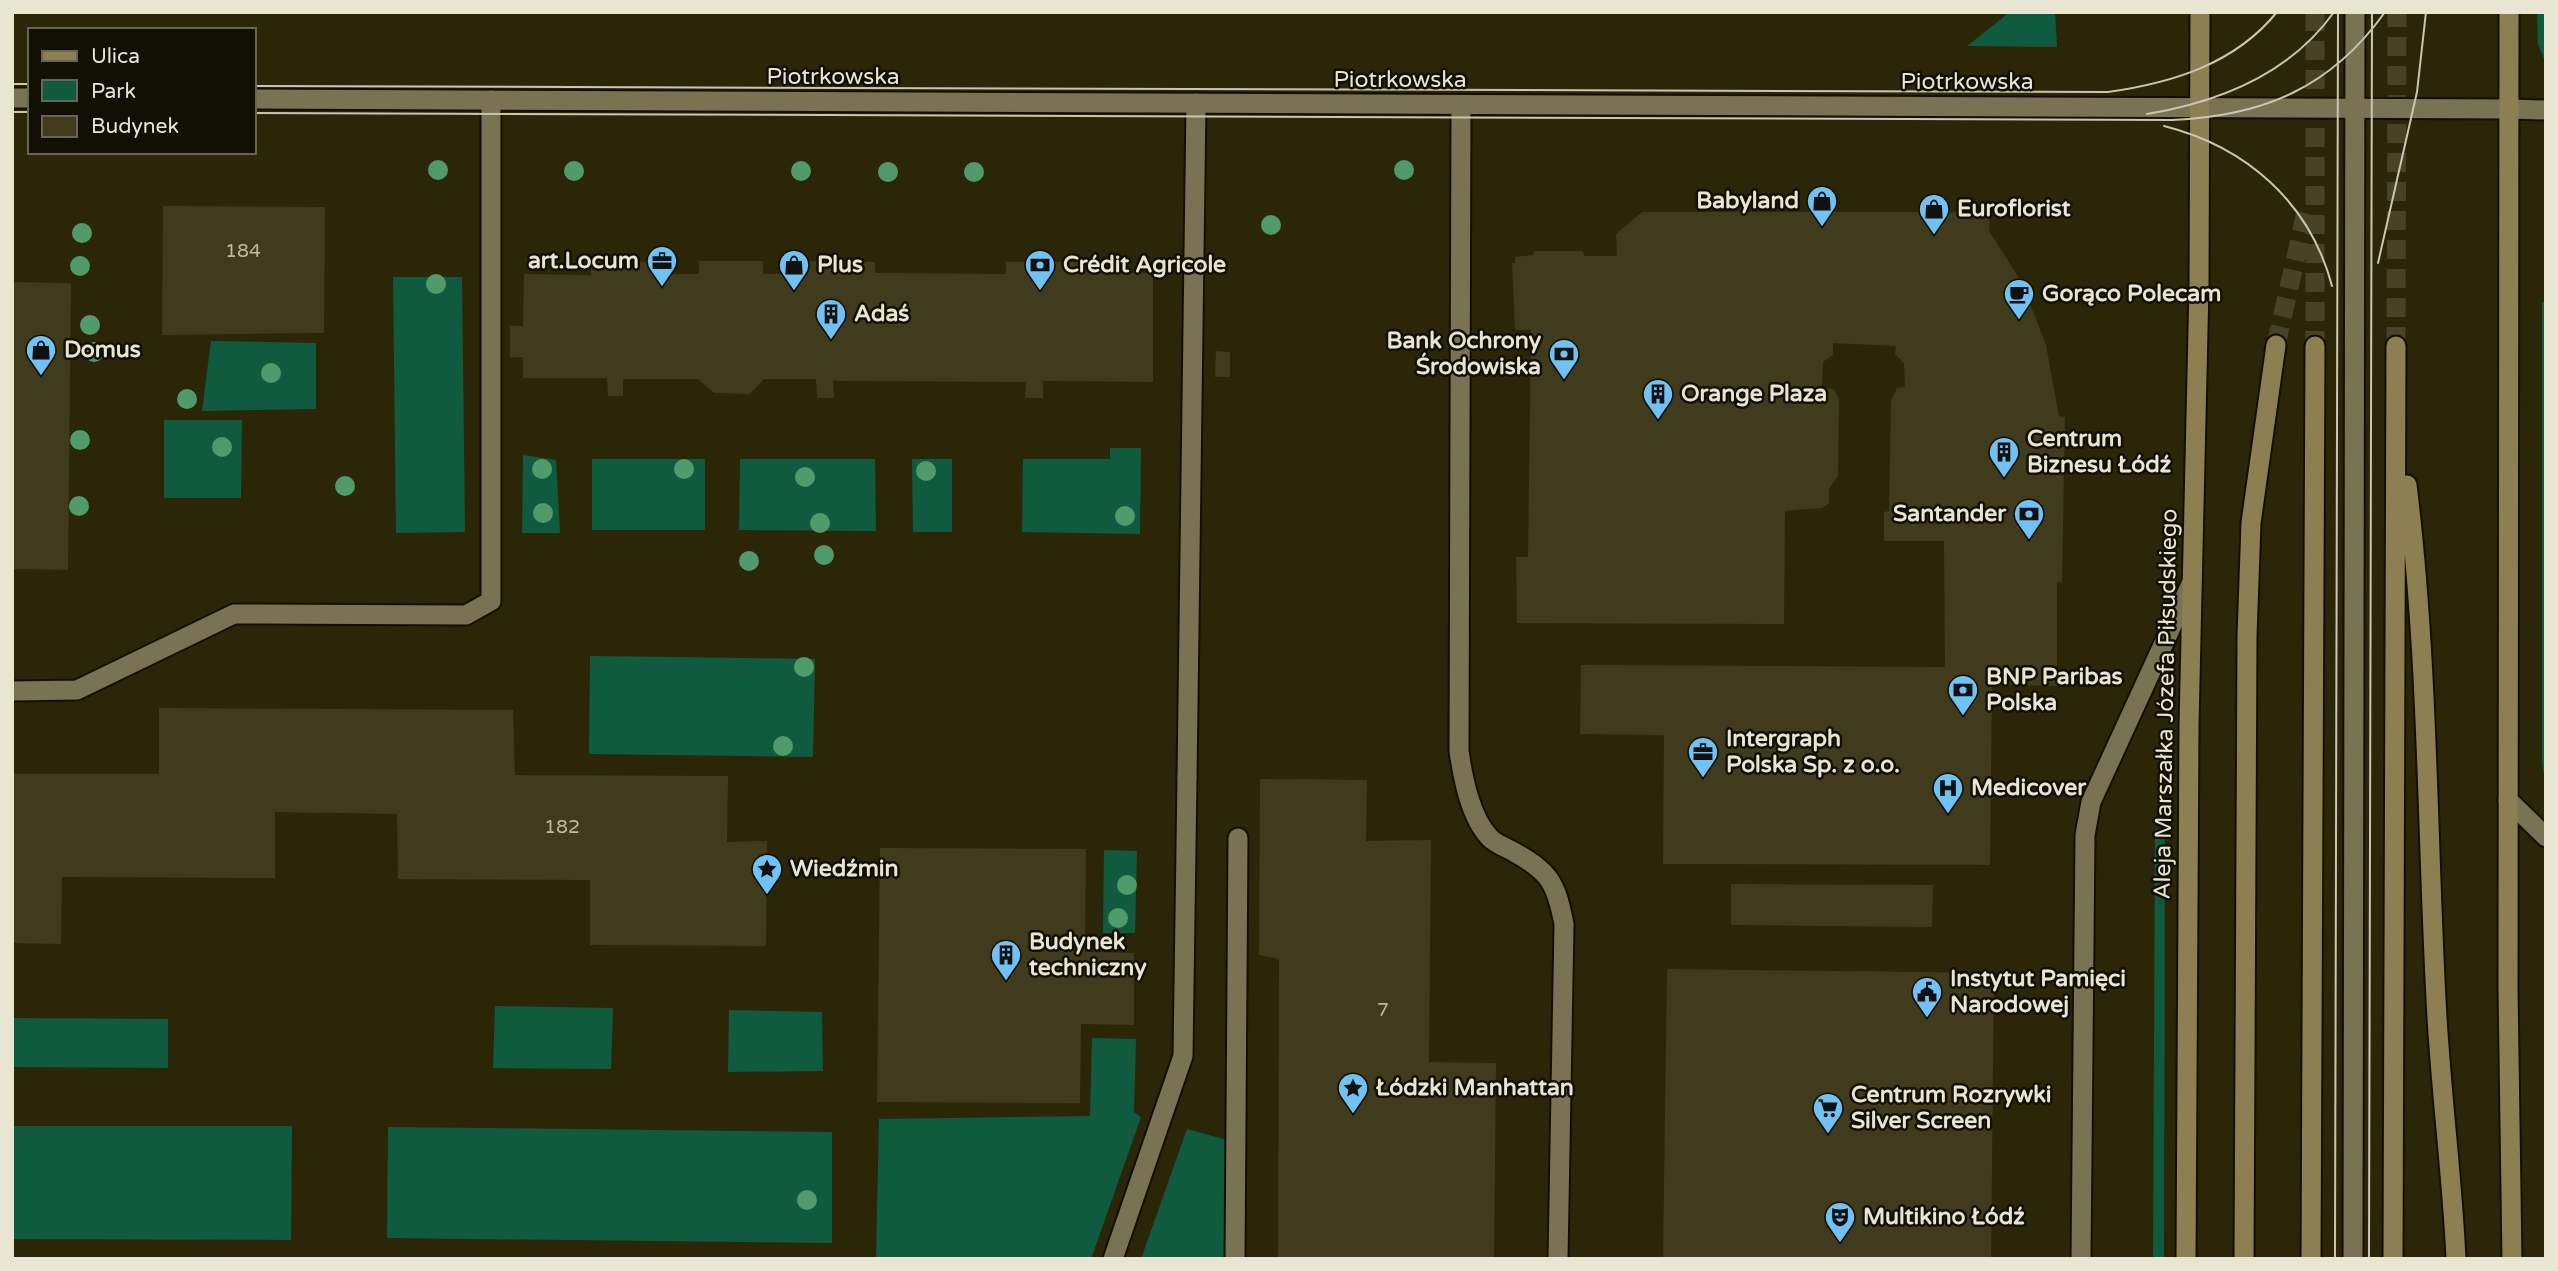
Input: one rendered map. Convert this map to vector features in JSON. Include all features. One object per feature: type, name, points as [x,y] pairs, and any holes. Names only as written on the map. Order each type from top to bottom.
[{"type":"main road","name":"Aleja Marszałka Józefa Piłsudskiego","points":[[2186,1259],[2200,12]]},
{"type":"main road","points":[[2509,12],[2508,800],[2512,1259]]},
{"type":"main road","points":[[2244,1259],[2247,636],[2251,523],[2276,345]]},
{"type":"main road","points":[[2311,1259],[2315,346]]},
{"type":"main road","points":[[2393,1259],[2396,346]]},
{"type":"main road","points":[[2396,408],[2417,589],[2436,1000],[2452,1175],[2456,1259]]},
{"type":"street","points":[[2353,1259],[2355,12]]},
{"type":"street","name":"Piotrkowska","points":[[256,99],[2546,110]]},
{"type":"street","points":[[12,691],[77,690],[234,614],[466,615],[491,601],[491,100]]},
{"type":"street","points":[[1113,1259],[1182,1056],[1196,103]]},
{"type":"street","points":[[1461,105],[1459,751],[1462,774],[1474,811],[1490,838],[1537,865],[1549,877],[1558,895],[1564,924],[1558,1259]]},
{"type":"street","points":[[2081,1259],[2085,835],[2091,803],[2192,584]]},
{"type":"street","points":[[2508,800],[2546,837]]},
{"type":"street","points":[[1235,1259],[1238,838]]},
{"type":"green space","points":[[2010,12],[2055,12],[2057,47],[1967,46]]},
{"type":"green space","points":[[2537,12],[2546,12],[2546,64],[2538,44]]},
{"type":"green space","points":[[393,277],[462,277],[465,532],[396,533]]},
{"type":"green space","points":[[2542,302],[2546,302],[2546,787],[2542,763]]},
{"type":"green space","points":[[211,341],[316,343],[316,409],[202,411]]},
{"type":"green space","points":[[164,420],[242,420],[241,498],[164,498]]},
{"type":"green space","points":[[1110,448],[1141,448],[1140,534],[1022,532],[1023,459],[1110,459]]},
{"type":"green space","points":[[523,455],[556,460],[560,533],[522,533]]},
{"type":"green space","points":[[592,459],[705,459],[705,530],[592,530]]},
{"type":"green space","points":[[740,459],[875,459],[876,531],[739,530]]},
{"type":"green space","points":[[912,459],[952,459],[952,532],[913,532]]},
{"type":"green space","points":[[590,656],[815,659],[813,757],[589,754]]},
{"type":"green space","points":[[2155,829],[2165,829],[2164,1259],[2153,1259]]},
{"type":"green space","points":[[1104,850],[1137,851],[1135,933],[1103,933]]},
{"type":"green space","points":[[495,1006],[613,1008],[611,1069],[493,1068]]},
{"type":"green space","points":[[729,1010],[822,1012],[823,1071],[728,1072]]},
{"type":"green space","points":[[12,1018],[168,1019],[168,1068],[12,1067]]},
{"type":"green space","points":[[1092,1038],[1136,1039],[1134,1112],[1141,1117],[1091,1259],[876,1259],[879,1119],[1090,1116]]},
{"type":"green space","points":[[12,1126],[292,1126],[291,1240],[12,1239]]},
{"type":"green space","points":[[388,1127],[832,1132],[832,1243],[387,1238]]},
{"type":"green space","points":[[1187,1129],[1227,1140],[1226,1259],[1141,1259]]},
{"type":"building","points":[[163,206],[325,207],[324,333],[162,335]]},
{"type":"building","points":[[1642,212],[1990,212],[1989,231],[2022,283],[2046,345],[2059,416],[2065,417],[2062,582],[2057,582],[2057,686],[1992,685],[1990,865],[1663,864],[1664,735],[1580,734],[1581,665],[1945,667],[1944,541],[1884,541],[1884,512],[1889,511],[1891,400],[1897,388],[1905,387],[1904,363],[1895,354],[1896,346],[1833,343],[1833,355],[1823,362],[1822,387],[1833,389],[1839,398],[1838,476],[1829,489],[1829,503],[1822,508],[1785,511],[1784,624],[1517,623],[1516,557],[1528,557],[1531,330],[1515,330],[1512,263],[1515,263],[1515,257],[1533,255],[1534,251],[1583,251],[1584,256],[1617,256],[1616,234]]},
{"type":"building","name":"Adaś","points":[[591,261],[665,262],[664,274],[699,274],[699,261],[763,261],[763,274],[797,274],[797,261],[875,262],[875,273],[1006,274],[1006,262],[1087,262],[1088,273],[1153,273],[1153,382],[1043,381],[1043,398],[1025,398],[1026,382],[833,381],[834,398],[817,398],[816,379],[764,379],[750,394],[714,393],[698,379],[623,379],[623,396],[608,396],[607,378],[523,378],[523,357],[510,358],[510,326],[523,326],[524,274],[591,275]]},
{"type":"building","name":"Domus","points":[[12,282],[71,283],[68,570],[12,569]]},
{"type":"building","points":[[1216,351],[1230,352],[1230,377],[1215,377]]},
{"type":"building","points":[[159,708],[513,710],[515,775],[728,776],[727,842],[767,841],[766,946],[590,945],[590,880],[398,879],[397,814],[275,812],[275,878],[62,877],[61,944],[12,943],[12,774],[159,774]]},
{"type":"building","points":[[1260,779],[1367,780],[1366,841],[1431,840],[1429,1062],[1496,1063],[1494,1259],[1278,1259],[1279,959],[1259,955]]},
{"type":"building","name":"Budynek techniczny","points":[[880,848],[1086,849],[1085,952],[1134,953],[1134,1025],[1081,1024],[1080,1103],[877,1102]]},
{"type":"building","points":[[1731,884],[1933,885],[1932,927],[1731,925]]},
{"type":"building","name":"Centrum Rozrywki Silver Screen","points":[[1667,969],[1994,973],[1991,1259],[1663,1259]]},
{"type":"tunnel","points":[[2315,12],[2315,346]]},
{"type":"tunnel","points":[[2396,346],[2397,12]]},
{"type":"tunnel","points":[[2276,345],[2307,208]]},
{"type":"tram line","points":[[256,86],[2108,92],[2155,83],[2201,68],[2242,45],[2277,12]]},
{"type":"tram line","points":[[2147,114],[2200,102],[2251,82],[2296,52],[2316,34],[2334,12]]},
{"type":"tram line","points":[[2335,1259],[2338,12]]},
{"type":"tram line","points":[[2369,1259],[2372,12]]},
{"type":"tram line","points":[[256,113],[2172,120],[2236,112],[2292,93],[2318,79],[2342,60],[2385,12]]},
{"type":"tram line","points":[[2378,263],[2417,92],[2426,12]]},
{"type":"tram line","points":[[12,84],[28,84]]},
{"type":"tram line","points":[[12,112],[28,112]]},
{"type":"tram line","points":[[2164,126],[2222,148],[2271,183],[2291,204],[2308,229],[2322,256],[2332,286]]},
{"type":"place","name":"Babyland","points":[[1822,228]]},
{"type":"place","name":"Euroflorist","points":[[1934,236]]},
{"type":"place","name":"art.Locum","points":[[662,288]]},
{"type":"place","name":"Plus","points":[[794,292]]},
{"type":"place","name":"Crédit Agricole","points":[[1040,292]]},
{"type":"place","name":"Gorąco Polecam","points":[[2019,321]]},
{"type":"place","name":"Adaś","points":[[831,341]]},
{"type":"place","name":"Domus","points":[[41,377]]},
{"type":"place","name":"Bank Ochrony Środowiska","points":[[1564,381]]},
{"type":"place","name":"Orange Plaza","points":[[1658,421]]},
{"type":"place","name":"Centrum Biznesu Łódź","points":[[2004,479]]},
{"type":"place","name":"Santander","points":[[2029,541]]},
{"type":"place","name":"BNP Paribas Polska","points":[[1963,717]]},
{"type":"place","name":"Intergraph Polska Sp. z o.o.","points":[[1703,779]]},
{"type":"place","name":"Medicover","points":[[1948,815]]},
{"type":"place","name":"Wiedźmin","points":[[767,896]]},
{"type":"place","name":"Budynek techniczny","points":[[1006,982]]},
{"type":"place","name":"Instytut Pamięci Narodowej","points":[[1927,1019]]},
{"type":"place","name":"Łódzki Manhattan","points":[[1353,1115]]},
{"type":"place","name":"Centrum Rozrywki Silver Screen","points":[[1828,1135]]},
{"type":"place","name":"Multikino Łódź","points":[[1840,1244]]}]
